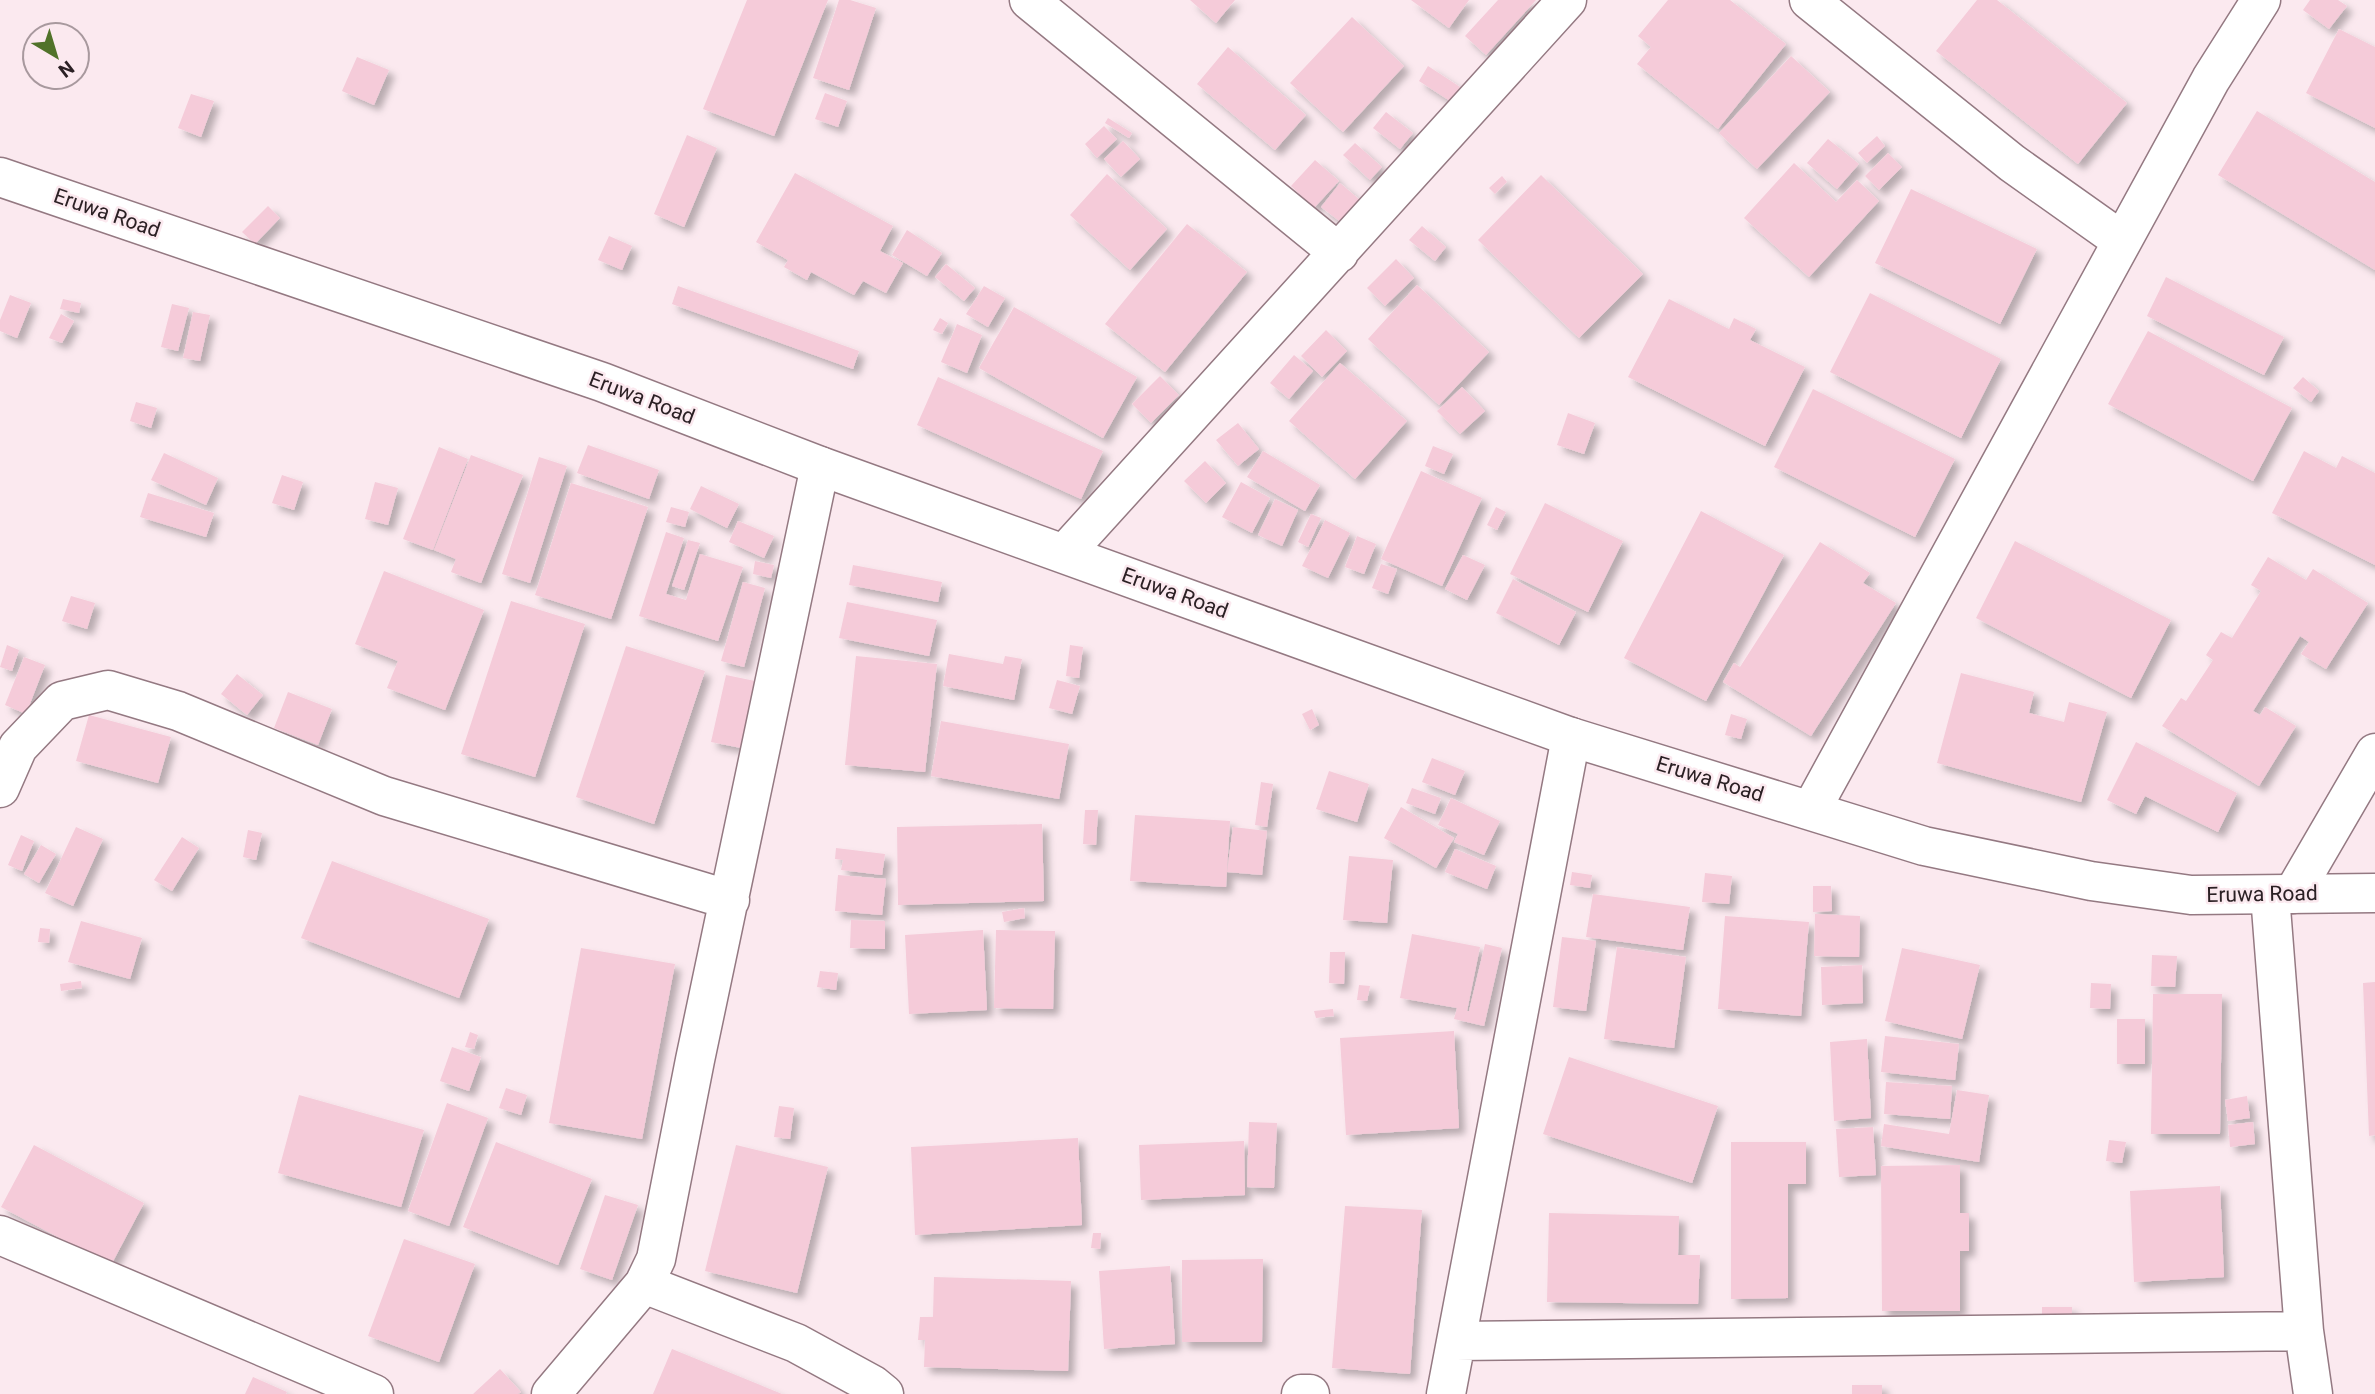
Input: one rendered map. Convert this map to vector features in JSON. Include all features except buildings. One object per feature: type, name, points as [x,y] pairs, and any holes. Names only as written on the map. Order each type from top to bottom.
[{"type":"street","points":[[1028,0],[1339,253]]},
{"type":"street","points":[[1065,553],[1567,0]]},
{"type":"street","points":[[1809,0],[2012,163],[2122,241]]},
{"type":"street","points":[[1811,810],[2211,79],[2261,0]]},
{"type":"street","name":"Eruwa Road","points":[[0,177],[602,382],[820,467],[1571,737],[1924,846],[2091,881],[2192,895],[2375,892]]},
{"type":"street","points":[[551,1394],[644,1284],[656,1259],[820,467]]},
{"type":"street","points":[[0,788],[18,747],[62,701],[108,690],[178,711],[384,796],[730,900]]},
{"type":"street","points":[[1446,1394],[1571,737]]},
{"type":"street","points":[[2313,1394],[2304,1331],[2282,895],[2375,752]]},
{"type":"street","points":[[0,1235],[374,1394]]},
{"type":"street","points":[[644,1284],[796,1343],[873,1385],[884,1394]]},
{"type":"street","points":[[1456,1341],[2304,1331]]},
{"type":"street","points":[[1301,1394],[1310,1394]]}]
